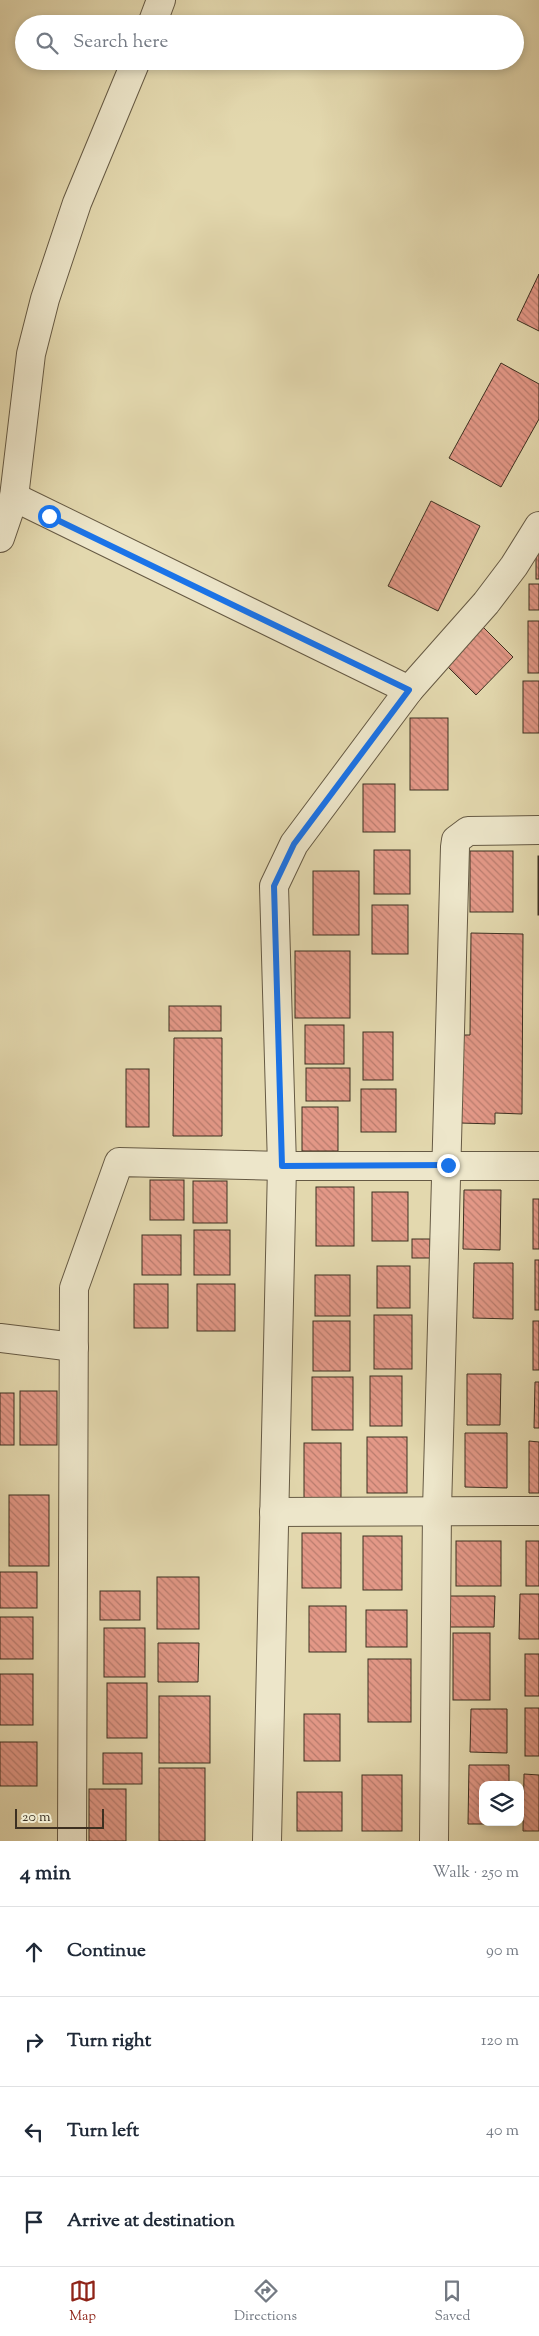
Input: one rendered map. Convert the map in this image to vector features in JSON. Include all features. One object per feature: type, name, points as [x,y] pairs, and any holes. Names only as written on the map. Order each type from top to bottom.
[{"type":"street","points":[[155,15],[161,0]]},
{"type":"street","points":[[0,538],[14,497],[31,354],[45,299],[78,203],[132,70]]},
{"type":"street","points":[[14,497],[409,690]]},
{"type":"street","points":[[267,1841],[282,1166],[274,886],[294,844],[409,690],[486,603],[514,566],[539,526]]},
{"type":"street","points":[[434,1841],[437,1510],[456,840],[468,831],[539,830]]},
{"type":"street","points":[[72,1841],[74,1288],[119,1162],[282,1166],[539,1166]]},
{"type":"street","points":[[0,1338],[74,1346]]},
{"type":"street","points":[[274,1512],[539,1511]]},
{"type":"building","points":[[539,274],[539,331],[517,320]]},
{"type":"building","points":[[501,363],[539,384],[539,419],[501,487],[449,458]]},
{"type":"building","points":[[431,501],[480,526],[438,611],[388,586]]},
{"type":"building","points":[[536,533],[539,533],[539,579],[536,579]]},
{"type":"building","points":[[529,584],[539,584],[539,610],[529,610]]},
{"type":"building","points":[[528,621],[539,621],[539,673],[528,673]]},
{"type":"building","points":[[483,627],[513,657],[476,695],[446,665]]},
{"type":"building","points":[[523,681],[539,681],[539,733],[523,733]]},
{"type":"building","points":[[410,718],[448,718],[448,790],[410,790]]},
{"type":"building","points":[[363,784],[395,784],[395,832],[363,832]]},
{"type":"building","points":[[374,850],[410,850],[410,894],[374,894]]},
{"type":"building","points":[[470,851],[513,851],[513,912],[470,912]]},
{"type":"building","points":[[539,856],[539,915],[538,915]]},
{"type":"building","points":[[313,871],[359,871],[359,935],[313,935]]},
{"type":"building","points":[[372,905],[408,905],[408,954],[372,954]]},
{"type":"building","points":[[471,933],[523,934],[522,1114],[495,1113],[495,1124],[460,1123],[461,1035],[470,1035]]},
{"type":"building","points":[[295,951],[350,951],[350,1018],[295,1018]]},
{"type":"building","points":[[169,1006],[221,1006],[221,1031],[169,1031]]},
{"type":"building","points":[[305,1025],[344,1025],[344,1064],[305,1064]]},
{"type":"building","points":[[363,1032],[393,1032],[393,1080],[363,1080]]},
{"type":"building","points":[[174,1038],[222,1038],[222,1136],[173,1136]]},
{"type":"building","points":[[306,1068],[350,1068],[350,1101],[306,1101]]},
{"type":"building","points":[[126,1069],[149,1069],[149,1127],[126,1127]]},
{"type":"building","points":[[361,1089],[396,1089],[396,1132],[361,1132]]},
{"type":"building","points":[[302,1107],[338,1107],[338,1151],[302,1151]]},
{"type":"building","points":[[150,1180],[184,1180],[184,1220],[150,1220]]},
{"type":"building","points":[[193,1181],[227,1181],[227,1223],[193,1223]]},
{"type":"building","points":[[316,1187],[354,1187],[354,1246],[316,1246]]},
{"type":"building","points":[[464,1190],[501,1190],[500,1250],[463,1249]]},
{"type":"building","points":[[372,1192],[408,1192],[408,1241],[372,1241]]},
{"type":"building","points":[[533,1199],[539,1199],[539,1249],[533,1249]]},
{"type":"building","points":[[194,1230],[230,1230],[230,1275],[194,1275]]},
{"type":"building","points":[[142,1235],[181,1235],[181,1275],[142,1275]]},
{"type":"building","points":[[412,1239],[430,1239],[430,1258],[412,1258]]},
{"type":"building","points":[[535,1260],[539,1260],[539,1310],[535,1310]]},
{"type":"building","points":[[474,1263],[513,1263],[513,1319],[473,1318]]},
{"type":"building","points":[[377,1266],[410,1266],[410,1308],[377,1308]]},
{"type":"building","points":[[315,1275],[350,1275],[350,1316],[315,1316]]},
{"type":"building","points":[[134,1284],[168,1284],[168,1328],[134,1328]]},
{"type":"building","points":[[197,1284],[235,1284],[235,1331],[197,1331]]},
{"type":"building","points":[[374,1315],[412,1315],[412,1369],[374,1369]]},
{"type":"building","points":[[313,1321],[350,1321],[350,1371],[313,1371]]},
{"type":"building","points":[[533,1321],[539,1321],[539,1370],[533,1370]]},
{"type":"building","points":[[467,1374],[501,1374],[500,1425],[467,1425]]},
{"type":"building","points":[[370,1376],[402,1376],[402,1426],[370,1426]]},
{"type":"building","points":[[312,1377],[353,1377],[353,1430],[312,1430]]},
{"type":"building","points":[[535,1382],[539,1382],[539,1428],[534,1428]]},
{"type":"building","points":[[20,1391],[57,1391],[57,1445],[20,1445]]},
{"type":"building","points":[[0,1393],[14,1393],[14,1445],[0,1445]]},
{"type":"building","points":[[465,1433],[507,1433],[507,1488],[465,1487]]},
{"type":"building","points":[[367,1437],[407,1437],[407,1493],[367,1493]]},
{"type":"building","points":[[529,1441],[539,1442],[539,1493],[529,1493]]},
{"type":"building","points":[[304,1443],[341,1443],[341,1500],[304,1500]]},
{"type":"building","points":[[9,1495],[49,1495],[49,1566],[9,1566]]},
{"type":"building","points":[[302,1533],[341,1533],[341,1588],[302,1588]]},
{"type":"building","points":[[363,1536],[402,1536],[402,1590],[363,1590]]},
{"type":"building","points":[[456,1541],[501,1541],[501,1586],[456,1586]]},
{"type":"building","points":[[526,1541],[539,1541],[539,1586],[526,1586]]},
{"type":"building","points":[[0,1572],[37,1572],[37,1608],[0,1608]]},
{"type":"building","points":[[157,1577],[199,1577],[199,1629],[157,1629]]},
{"type":"building","points":[[100,1591],[140,1591],[140,1620],[100,1620]]},
{"type":"building","points":[[520,1594],[539,1594],[539,1639],[519,1639]]},
{"type":"building","points":[[450,1596],[495,1596],[494,1627],[450,1627]]},
{"type":"building","points":[[309,1606],[346,1606],[346,1652],[309,1652]]},
{"type":"building","points":[[366,1610],[407,1610],[407,1647],[366,1647]]},
{"type":"building","points":[[0,1617],[33,1617],[33,1659],[0,1659]]},
{"type":"building","points":[[104,1628],[145,1628],[145,1677],[104,1677]]},
{"type":"building","points":[[453,1633],[490,1633],[490,1700],[453,1700]]},
{"type":"building","points":[[158,1643],[199,1643],[198,1682],[158,1682]]},
{"type":"building","points":[[525,1654],[539,1654],[539,1696],[525,1696]]},
{"type":"building","points":[[368,1659],[411,1659],[411,1722],[368,1722]]},
{"type":"building","points":[[0,1674],[33,1674],[33,1725],[0,1725]]},
{"type":"building","points":[[107,1683],[147,1683],[147,1738],[107,1738]]},
{"type":"building","points":[[159,1696],[210,1696],[210,1763],[159,1763]]},
{"type":"building","points":[[525,1708],[539,1708],[539,1756],[525,1756]]},
{"type":"building","points":[[471,1709],[507,1709],[507,1753],[470,1752]]},
{"type":"building","points":[[304,1714],[340,1714],[340,1761],[304,1761]]},
{"type":"building","points":[[0,1742],[37,1742],[37,1786],[0,1786]]},
{"type":"building","points":[[103,1753],[142,1753],[142,1784],[103,1784]]},
{"type":"building","points":[[469,1765],[509,1765],[509,1781],[479,1781],[479,1824],[468,1824]]},
{"type":"building","points":[[159,1768],[205,1768],[205,1841],[159,1841]]},
{"type":"building","points":[[524,1774],[539,1775],[539,1831],[523,1831]]},
{"type":"building","points":[[362,1775],[402,1775],[402,1831],[362,1831]]},
{"type":"building","points":[[89,1789],[126,1789],[126,1841],[89,1841]]},
{"type":"building","points":[[297,1792],[342,1792],[342,1831],[297,1831]]},
{"type":"route","points":[[49,516],[409,690],[294,844],[274,886],[282,1166],[448,1165]]}]
